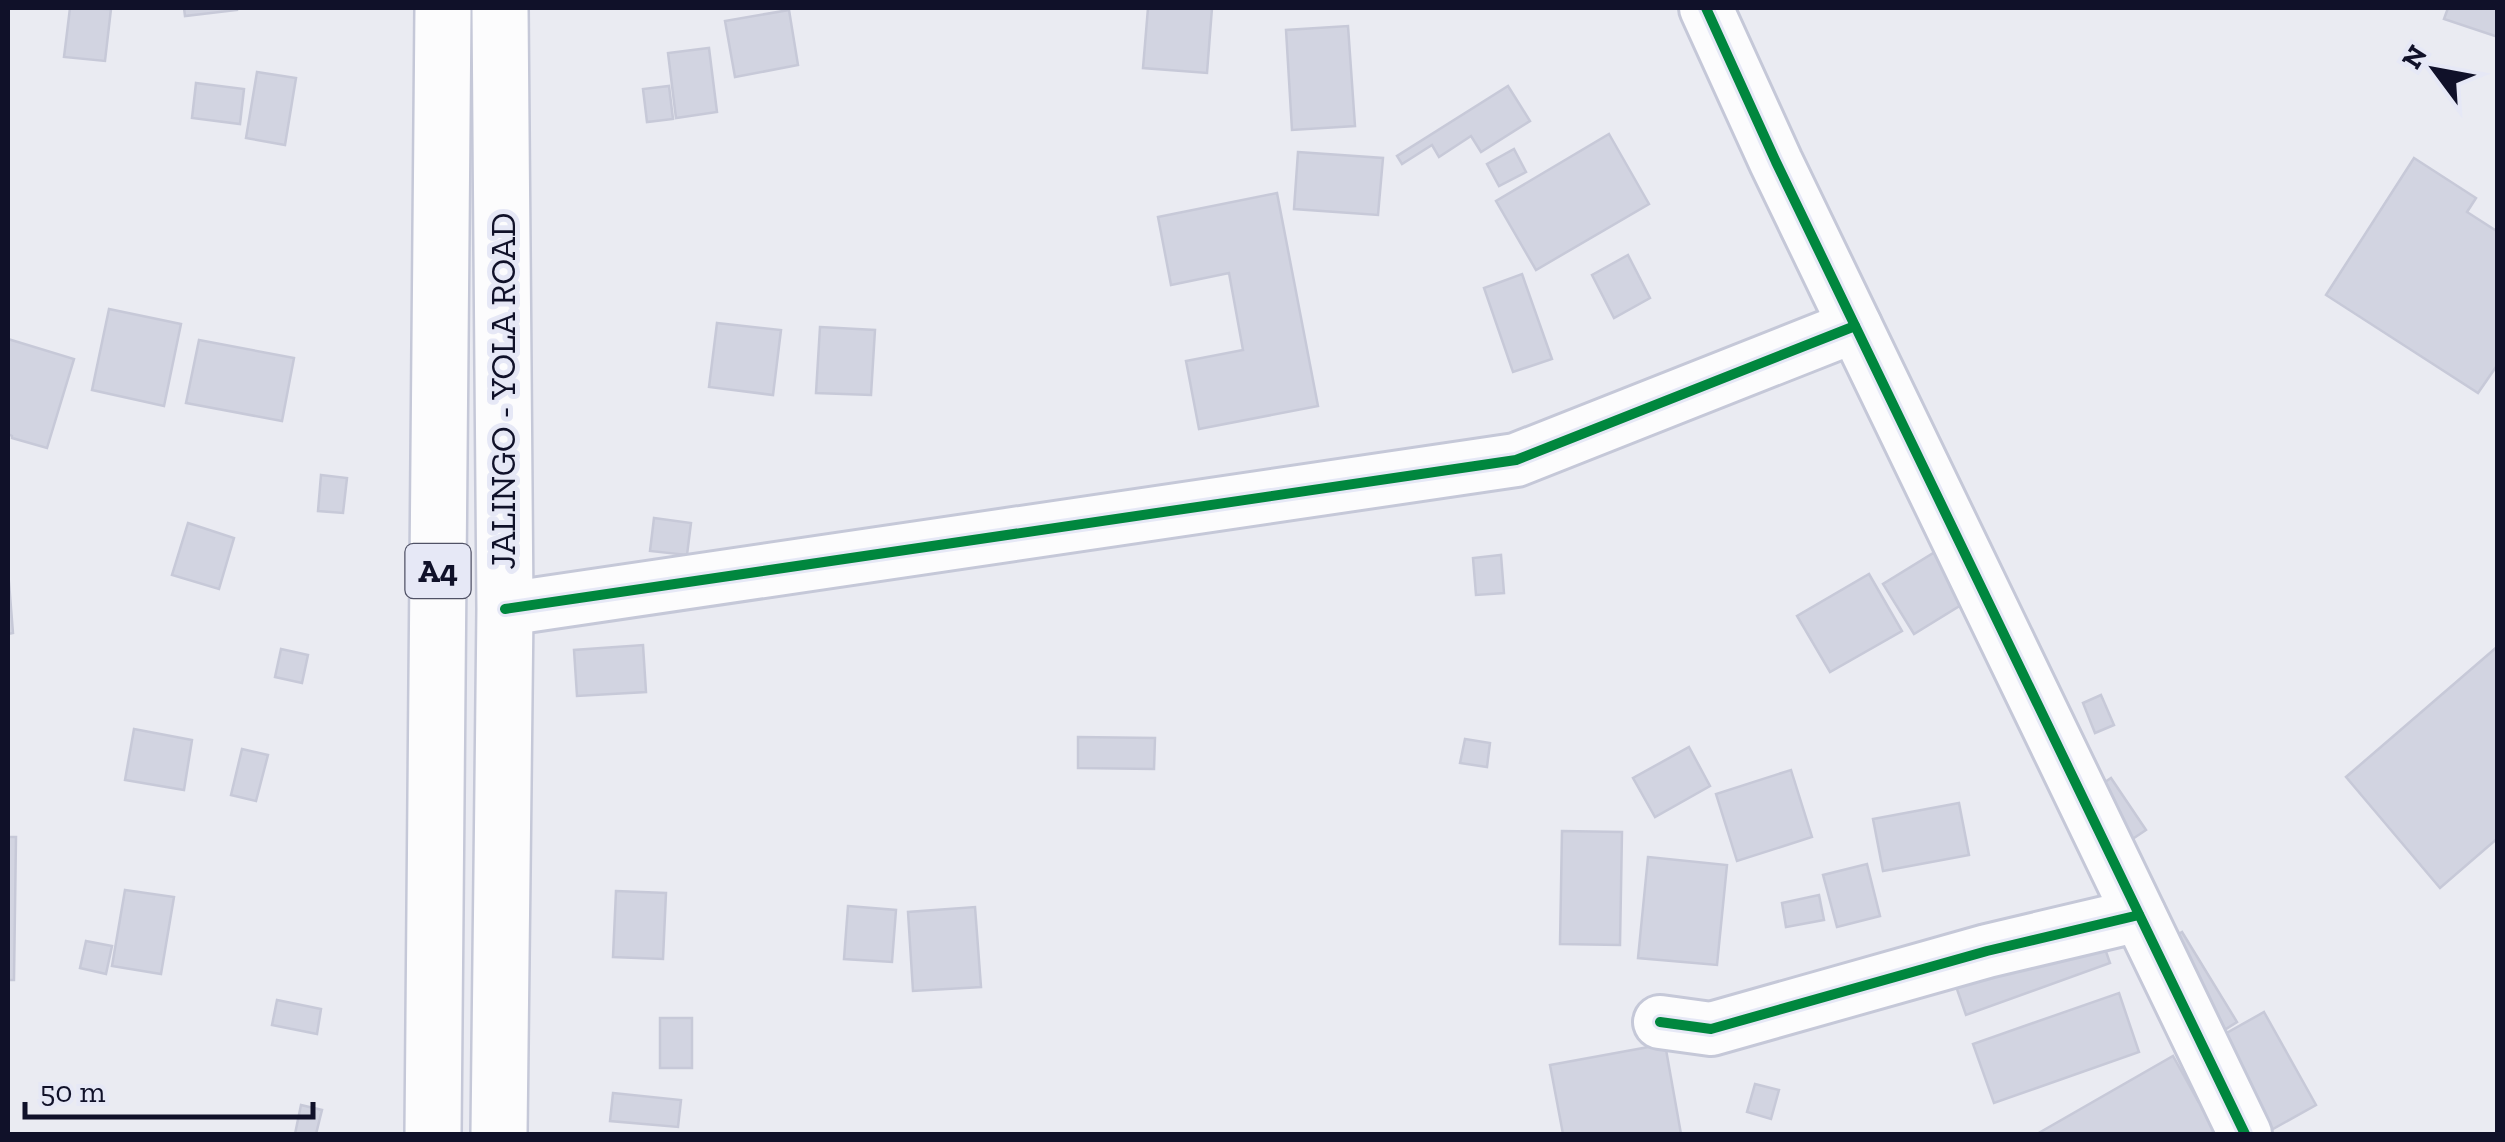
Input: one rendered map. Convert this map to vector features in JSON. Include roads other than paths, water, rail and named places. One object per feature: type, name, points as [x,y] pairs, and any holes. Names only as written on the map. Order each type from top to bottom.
[{"type":"highway","name":"A4","points":[[433,1134],[443,8]]},
{"type":"highway","name":"JALINGO - YOLA ROAD","points":[[499,1134],[505,609],[500,8]]},
{"type":"street","points":[[1706,8],[1776,162],[2245,1134]]},
{"type":"street","points":[[505,609],[1516,460],[1855,326]]},
{"type":"street","points":[[1660,1022],[1710,1029],[1988,951],[2139,915]]}]
